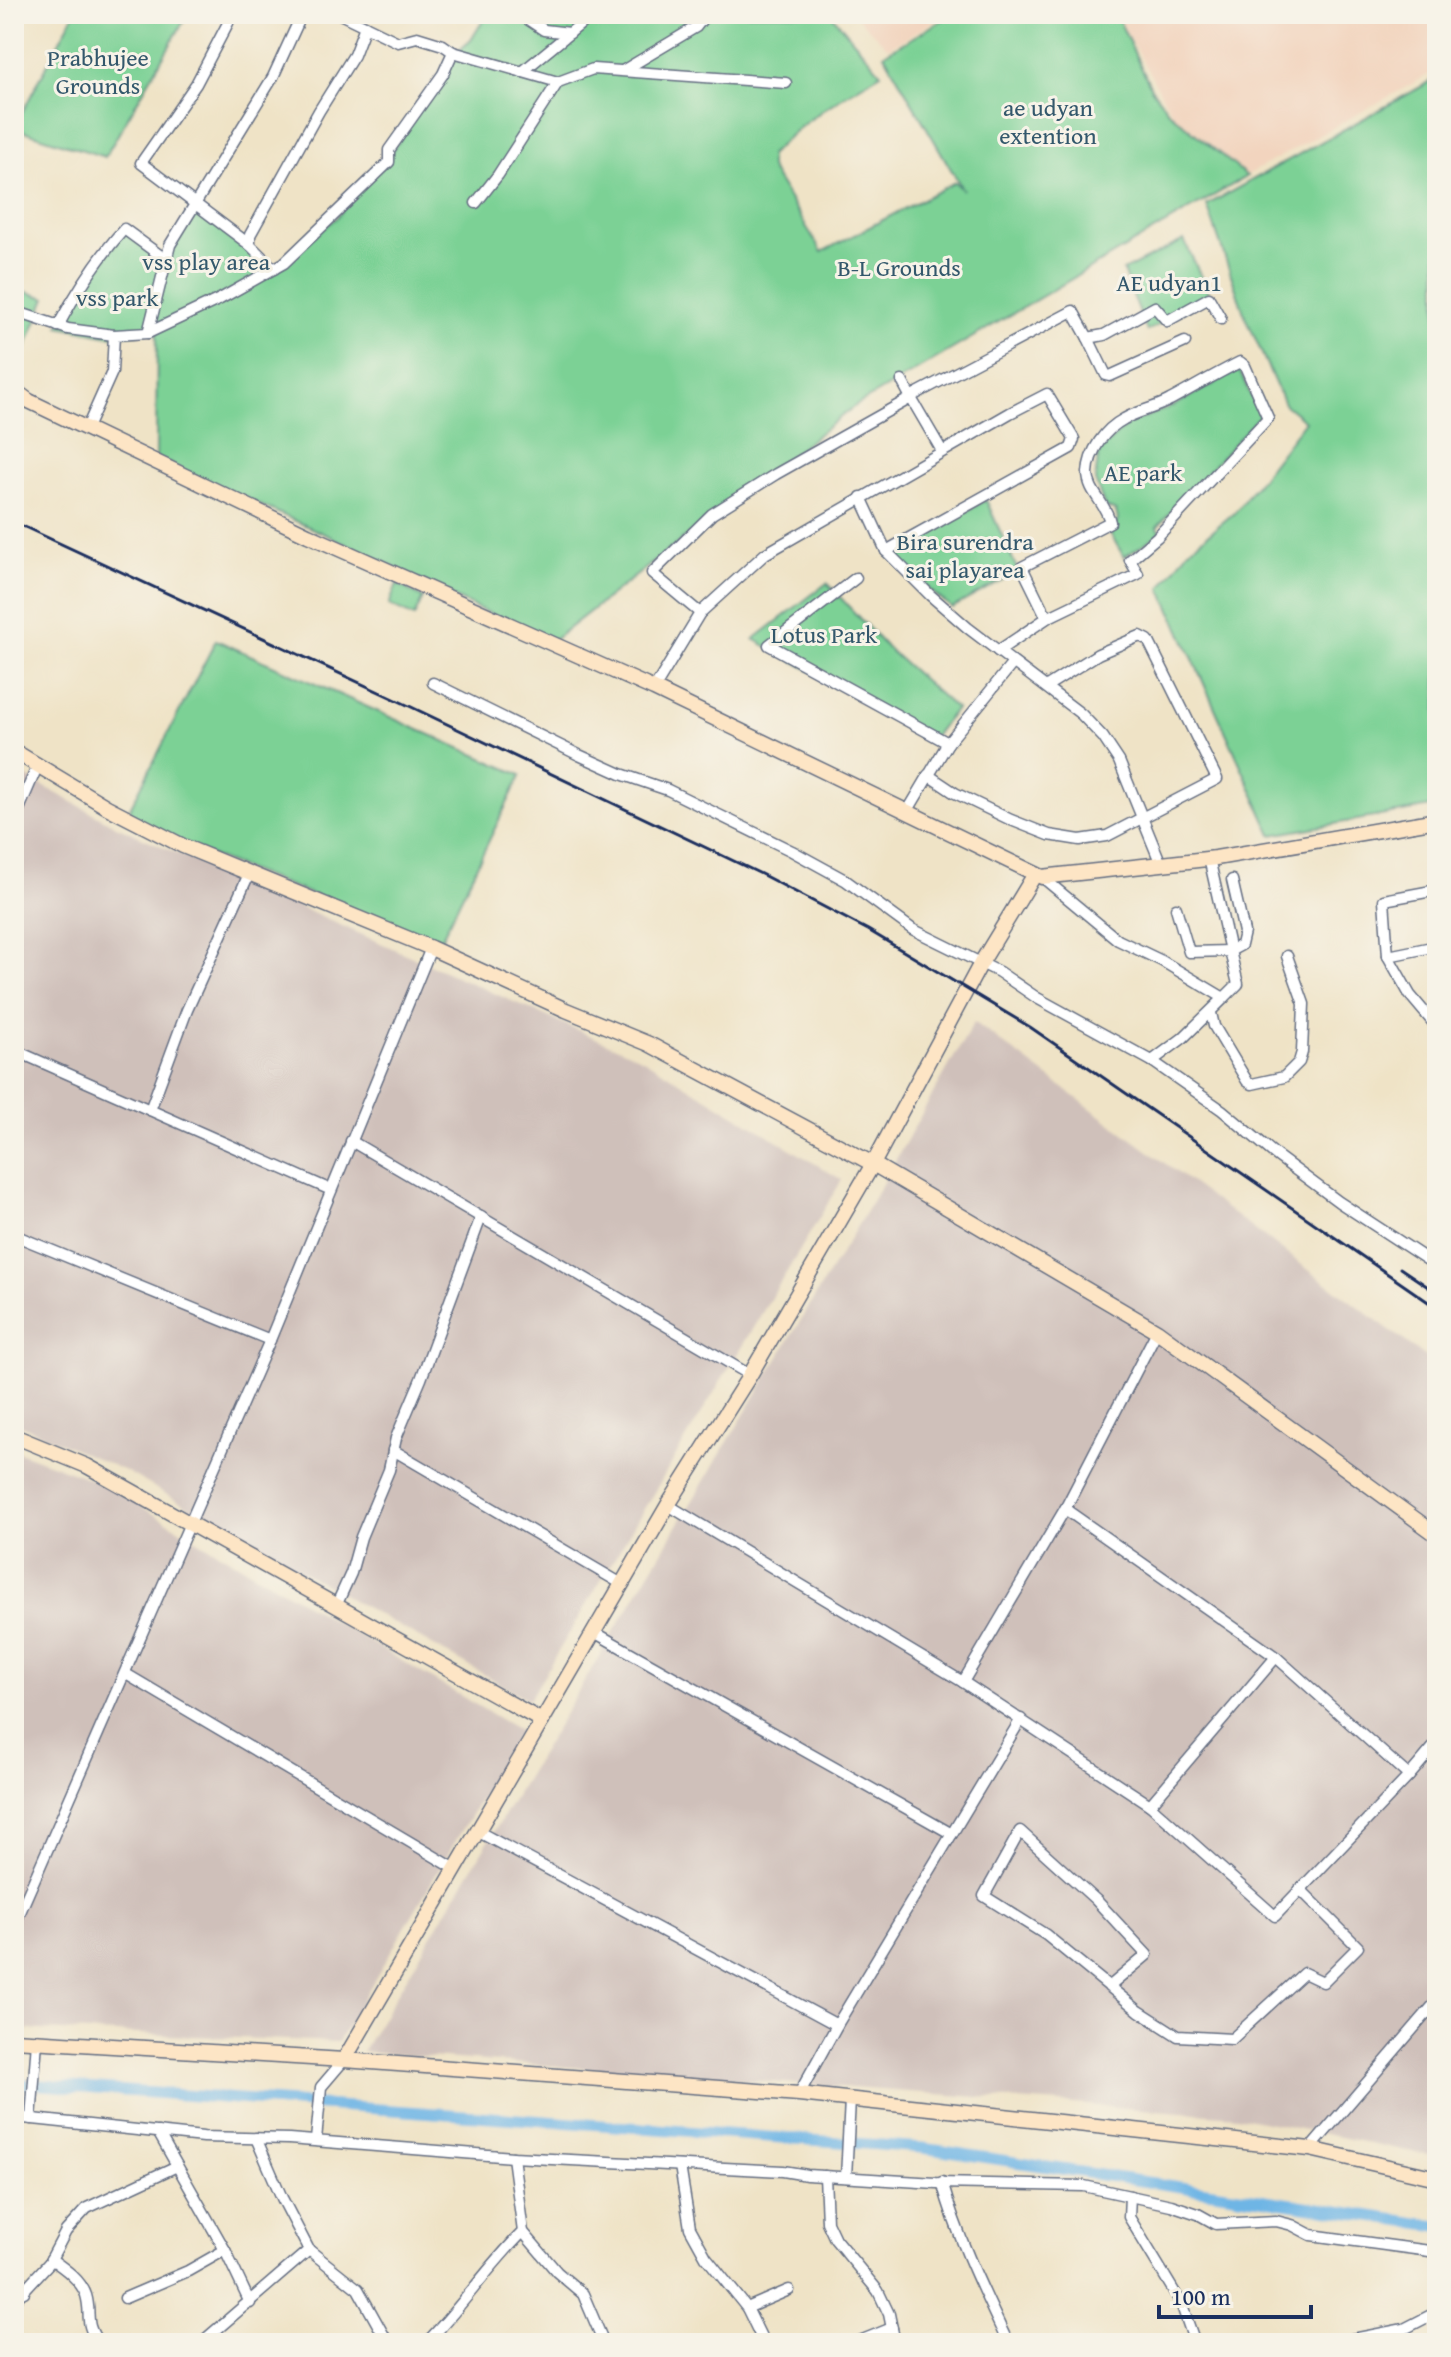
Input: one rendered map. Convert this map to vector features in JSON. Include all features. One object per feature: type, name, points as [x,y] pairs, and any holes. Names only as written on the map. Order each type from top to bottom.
[{"type":"street","points":[[148,333],[165,259],[194,205],[273,77],[302,14]]},
{"type":"street","points":[[340,14],[398,42],[417,37],[443,45],[453,52],[558,82],[593,69],[786,83]]},
{"type":"street","points":[[520,14],[544,30],[570,33]]},
{"type":"street","points":[[522,72],[593,14]]},
{"type":"street","points":[[623,71],[696,27],[706,14]]},
{"type":"street","points":[[228,23],[196,84],[141,163],[250,245],[274,269]]},
{"type":"street","points":[[250,245],[250,235],[306,133],[354,55],[365,26]]},
{"type":"street","points":[[14,311],[58,326],[114,335],[148,333],[274,269],[320,230],[389,162],[389,150],[443,74],[453,52]]},
{"type":"street","points":[[476,203],[498,175],[558,82]]},
{"type":"street","points":[[58,326],[82,282],[124,229],[165,259]]},
{"type":"street","points":[[1088,338],[1104,335],[1155,307],[1167,321],[1209,298],[1221,319]]},
{"type":"street","points":[[700,613],[652,573],[680,543],[712,514],[911,398],[1073,311],[1106,375],[1110,376],[1185,342]]},
{"type":"street","points":[[87,428],[112,372],[114,335]]},
{"type":"street","points":[[998,651],[1047,618],[1138,574],[1130,560],[1157,537],[1268,418],[1245,366],[1240,362],[1168,401],[1124,419],[1094,448],[1088,473],[1090,487],[1108,511],[1110,522],[1022,567],[1047,618]]},
{"type":"street","points":[[902,381],[942,451]]},
{"type":"street","points":[[14,390],[29,401],[308,535],[654,689],[1038,876],[1118,940],[1224,998]]},
{"type":"street","points":[[654,689],[700,613],[765,554],[1047,394],[1074,439],[1071,448],[886,551]]},
{"type":"street","points":[[861,497],[886,551],[930,595],[1013,663],[1047,686],[1103,737],[1119,761],[1161,864]]},
{"type":"street","points":[[856,578],[769,645],[948,743]]},
{"type":"street","points":[[928,775],[955,793],[1049,835],[1080,840],[1107,836],[1217,779],[1148,640],[1140,636],[1098,654],[1047,686]]},
{"type":"street","points":[[907,812],[948,743],[1013,663]]},
{"type":"street","points":[[433,683],[579,755],[668,790],[845,880],[912,929],[981,963],[1037,998],[1152,1061],[1222,1110],[1339,1202],[1437,1266]]},
{"type":"street","points":[[14,751],[37,767],[183,846],[431,948],[649,1044],[873,1164],[1157,1331],[1437,1535]]},
{"type":"street","points":[[14,821],[37,767]]},
{"type":"street","points":[[1038,876],[1209,858],[1437,820]]},
{"type":"street","points":[[1152,1061],[1211,1013],[1238,984],[1209,858]]},
{"type":"street","points":[[150,1110],[187,1010],[249,874]]},
{"type":"street","points":[[316,2140],[321,2087],[344,2060],[668,1505],[750,1375],[873,1164],[981,963],[1038,876]]},
{"type":"street","points":[[1189,952],[1230,951],[1241,945],[1244,932],[1232,880]]},
{"type":"street","points":[[1437,890],[1384,900],[1388,956],[1410,995],[1437,1027]]},
{"type":"street","points":[[1176,908],[1189,952],[1181,972]]},
{"type":"street","points":[[1388,956],[1437,946]]},
{"type":"street","points":[[14,1926],[270,1340],[431,948]]},
{"type":"street","points":[[1211,1013],[1214,1026],[1247,1081],[1252,1084],[1284,1077],[1299,1062],[1305,1019],[1304,1004],[1287,956]]},
{"type":"street","points":[[14,1050],[331,1190]]},
{"type":"street","points":[[351,1141],[750,1375]]},
{"type":"street","points":[[336,1606],[351,1573],[361,1537],[389,1470],[393,1450],[481,1217]]},
{"type":"street","points":[[14,1235],[270,1340]]},
{"type":"street","points":[[963,1682],[1065,1509],[1157,1331]]},
{"type":"street","points":[[14,1436],[87,1466],[542,1721]]},
{"type":"street","points":[[393,1450],[622,1584]]},
{"type":"street","points":[[668,1505],[963,1682],[1150,1805],[1275,1916],[1435,1749]]},
{"type":"street","points":[[1065,1509],[1276,1657],[1409,1776]]},
{"type":"street","points":[[594,1632],[952,1834]]},
{"type":"street","points":[[1150,1805],[1276,1657]]},
{"type":"street","points":[[126,1674],[454,1868]]},
{"type":"street","points":[[799,2094],[837,2025],[1021,1719]]},
{"type":"street","points":[[1109,1987],[1147,1955],[1096,1900],[1020,1831],[984,1896],[1046,1935],[1109,1987],[1139,2011],[1178,2036],[1232,2039],[1304,1973],[1323,1982],[1358,1947],[1300,1889]]},
{"type":"street","points":[[479,1832],[837,2025]]},
{"type":"street","points":[[1310,2149],[1437,2001]]},
{"type":"street","points":[[14,2040],[344,2060],[799,2094],[1310,2149],[1437,2178]]},
{"type":"street","points":[[31,2119],[37,2041]]},
{"type":"street","points":[[847,2171],[850,2100]]},
{"type":"street","points":[[14,2117],[203,2137],[316,2140],[513,2157],[825,2176],[847,2171],[942,2182],[1084,2186],[1198,2214],[1216,2224],[1276,2221],[1311,2235],[1437,2252]]},
{"type":"street","points":[[158,2132],[225,2250],[250,2303]]},
{"type":"street","points":[[256,2138],[309,2250],[358,2289],[388,2343]]},
{"type":"street","points":[[513,2157],[523,2232],[557,2272],[583,2294],[604,2343]]},
{"type":"street","points":[[14,2301],[51,2259],[66,2231],[87,2208],[177,2166]]},
{"type":"street","points":[[680,2166],[690,2228],[706,2257],[747,2308],[764,2343]]},
{"type":"street","points":[[825,2176],[827,2222],[835,2239],[878,2291],[895,2343]]},
{"type":"street","points":[[942,2182],[969,2263],[1008,2343]]},
{"type":"street","points":[[1130,2196],[1129,2217],[1181,2303],[1195,2343]]},
{"type":"street","points":[[426,2343],[461,2307],[502,2253],[523,2232]]},
{"type":"street","points":[[125,2298],[188,2271],[225,2250]]},
{"type":"street","points":[[201,2343],[309,2250]]},
{"type":"street","points":[[51,2259],[82,2287],[87,2299],[89,2328],[99,2343]]},
{"type":"street","points":[[14,2275],[24,2292]]},
{"type":"street","points":[[747,2308],[786,2288]]},
{"type":"street","points":[[1310,2343],[1348,2340],[1404,2329],[1437,2312]]},
{"type":"street","points":[[855,2343],[892,2328]]},
{"type":"street","points":[[435,2334],[444,2343]]},
{"type":"shaded area","points":[[854,14],[948,14],[888,48]]},
{"type":"shaded area","points":[[1116,14],[1437,14],[1437,70],[1247,175],[1172,113]]},
{"type":"shaded area","points":[[14,770],[116,826],[643,1059],[842,1180],[529,1700],[127,1472],[14,1422]]},
{"type":"shaded area","points":[[974,1022],[1437,1365],[1437,2157],[1237,2116],[362,2052],[874,1198]]},
{"type":"shaded area","points":[[14,1450],[103,1484],[520,1731],[338,2042],[14,2029]]},
{"type":"green space","name":"Prabhujee Grounds","points":[[74,14],[188,14],[105,157],[14,128]]},
{"type":"green space","points":[[487,14],[831,14],[881,73],[808,121],[770,155],[770,168],[822,252],[955,182],[963,190],[884,54],[953,14],[1116,14],[1151,88],[1169,112],[1247,176],[852,408],[552,641],[156,458],[157,331],[109,336],[59,326],[124,229],[165,259],[195,207],[273,269],[337,217],[392,151],[454,55],[471,40]]},
{"type":"green space","points":[[1437,78],[1437,806],[1272,835],[1161,588],[1188,551],[1235,512],[1305,421],[1284,404],[1244,313],[1207,205]]},
{"type":"green space","name":"AE udyan1","points":[[1184,240],[1210,296],[1147,331],[1123,271]]},
{"type":"green space","points":[[14,288],[46,298],[14,377]]},
{"type":"green space","name":"AE park","points":[[1239,370],[1260,415],[1157,527],[1162,532],[1124,557],[1110,533],[1118,520],[1116,511],[1105,507],[1095,481],[1099,451],[1128,424],[1175,405]]},
{"type":"green space","name":"Bira surendra sai playarea","points":[[986,500],[1018,571],[952,608],[893,552]]},
{"type":"green space","name":"Lotus Park","points":[[827,583],[885,646],[956,709],[932,738],[754,639]]},
{"type":"green space","points":[[397,584],[423,598],[414,617],[389,605]]},
{"type":"green space","points":[[216,640],[521,775],[439,943],[191,848],[126,816]]},
{"type":"waterway","points":[[14,2083],[25,2084]]},
{"type":"waterway","points":[[42,2085],[923,2148],[1437,2226]]},
{"type":"railway","points":[[14,522],[761,874],[868,930],[1030,1027],[1437,1308]]},
{"type":"railway","points":[[1400,1268],[1437,1293]]},
{"type":"park label","name":"ae udyan extention","points":[[1048,122]]},
{"type":"park label","name":"vss play area","points":[[206,262]]},
{"type":"park label","name":"B-L Grounds","points":[[899,268]]},
{"type":"park label","name":"vss park","points":[[117,298]]}]
